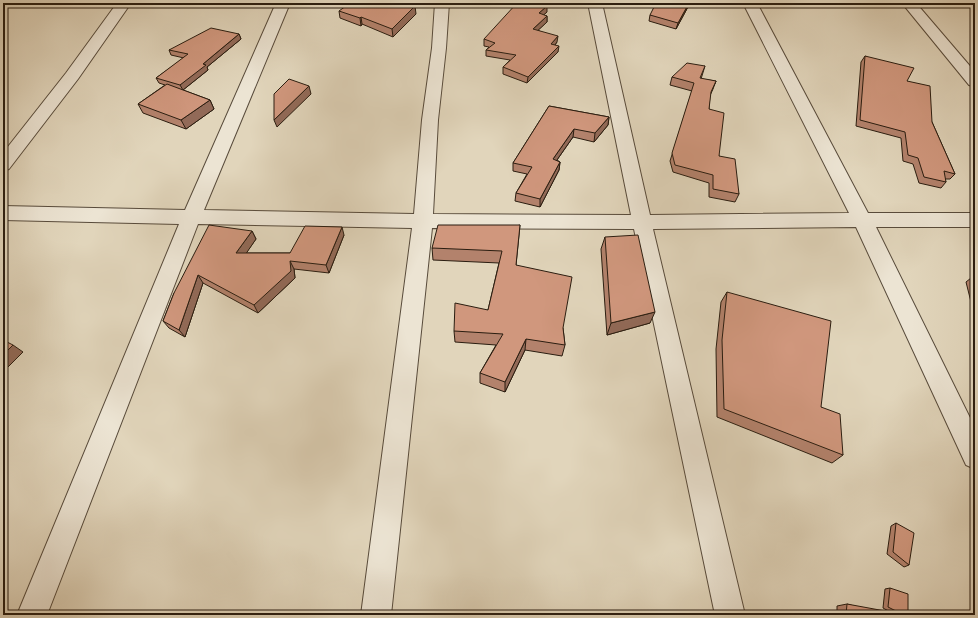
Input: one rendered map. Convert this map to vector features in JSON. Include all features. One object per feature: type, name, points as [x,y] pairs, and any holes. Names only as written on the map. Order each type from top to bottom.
[{"type":"street","points":[[3,165],[72,76],[124,3]]},
{"type":"street","points":[[32,615],[191,218],[283,3]]},
{"type":"street","points":[[376,615],[423,220],[430,120],[439,48],[442,3]]},
{"type":"street","points":[[595,3],[642,222],[730,615]]},
{"type":"street","points":[[750,3],[862,219],[975,456]]},
{"type":"street","points":[[909,3],[975,82]]},
{"type":"street","points":[[3,214],[191,218],[642,222],[862,219],[975,220]]},
{"type":"building","points":[[350,3],[397,3],[415,6],[392,29],[361,17],[360,18],[339,11]]},
{"type":"building","points":[[517,3],[536,3],[547,6],[539,13],[547,16],[533,29],[558,36],[551,44],[559,46],[528,77],[503,67],[516,55],[486,50],[495,43],[484,39]]},
{"type":"building","points":[[656,3],[689,3],[678,23],[650,15]]},
{"type":"building","points":[[211,28],[239,34],[203,64],[206,65],[180,85],[156,78],[188,54],[169,50]]},
{"type":"building","points":[[865,56],[914,68],[907,81],[930,86],[932,122],[955,174],[944,171],[946,182],[924,177],[918,158],[908,155],[905,132],[860,120]]},
{"type":"building","points":[[687,63],[705,66],[700,78],[716,81],[711,92],[709,109],[724,113],[719,156],[735,159],[739,194],[713,189],[713,175],[675,165],[672,153],[694,83],[672,77]]},
{"type":"building","points":[[289,79],[309,86],[274,120],[274,94]]},
{"type":"building","points":[[167,84],[210,100],[181,120],[138,104]]},
{"type":"building","points":[[549,106],[609,117],[595,133],[574,129],[553,159],[560,162],[540,199],[516,193],[532,167],[513,163]]},
{"type":"building","points":[[209,225],[252,231],[236,253],[290,253],[305,226],[342,227],[326,265],[290,261],[291,271],[254,305],[198,275],[179,330],[163,321],[174,293]]},
{"type":"building","points":[[438,225],[520,225],[516,265],[572,277],[563,328],[565,345],[526,339],[505,382],[480,373],[503,334],[454,331],[455,303],[488,310],[502,251],[432,248]]},
{"type":"building","points":[[638,235],[655,312],[611,323],[605,237]]},
{"type":"building","points":[[971,278],[975,278],[975,293]]},
{"type":"building","points":[[727,292],[831,321],[821,407],[840,414],[843,455],[724,409],[722,340]]},
{"type":"building","points":[[3,340],[13,345],[3,355]]},
{"type":"building","points":[[896,523],[914,533],[909,565],[893,552]]},
{"type":"building","points":[[890,588],[908,594],[908,615],[904,615],[888,607]]},
{"type":"building","points":[[847,604],[885,611],[885,615],[846,615]]}]
